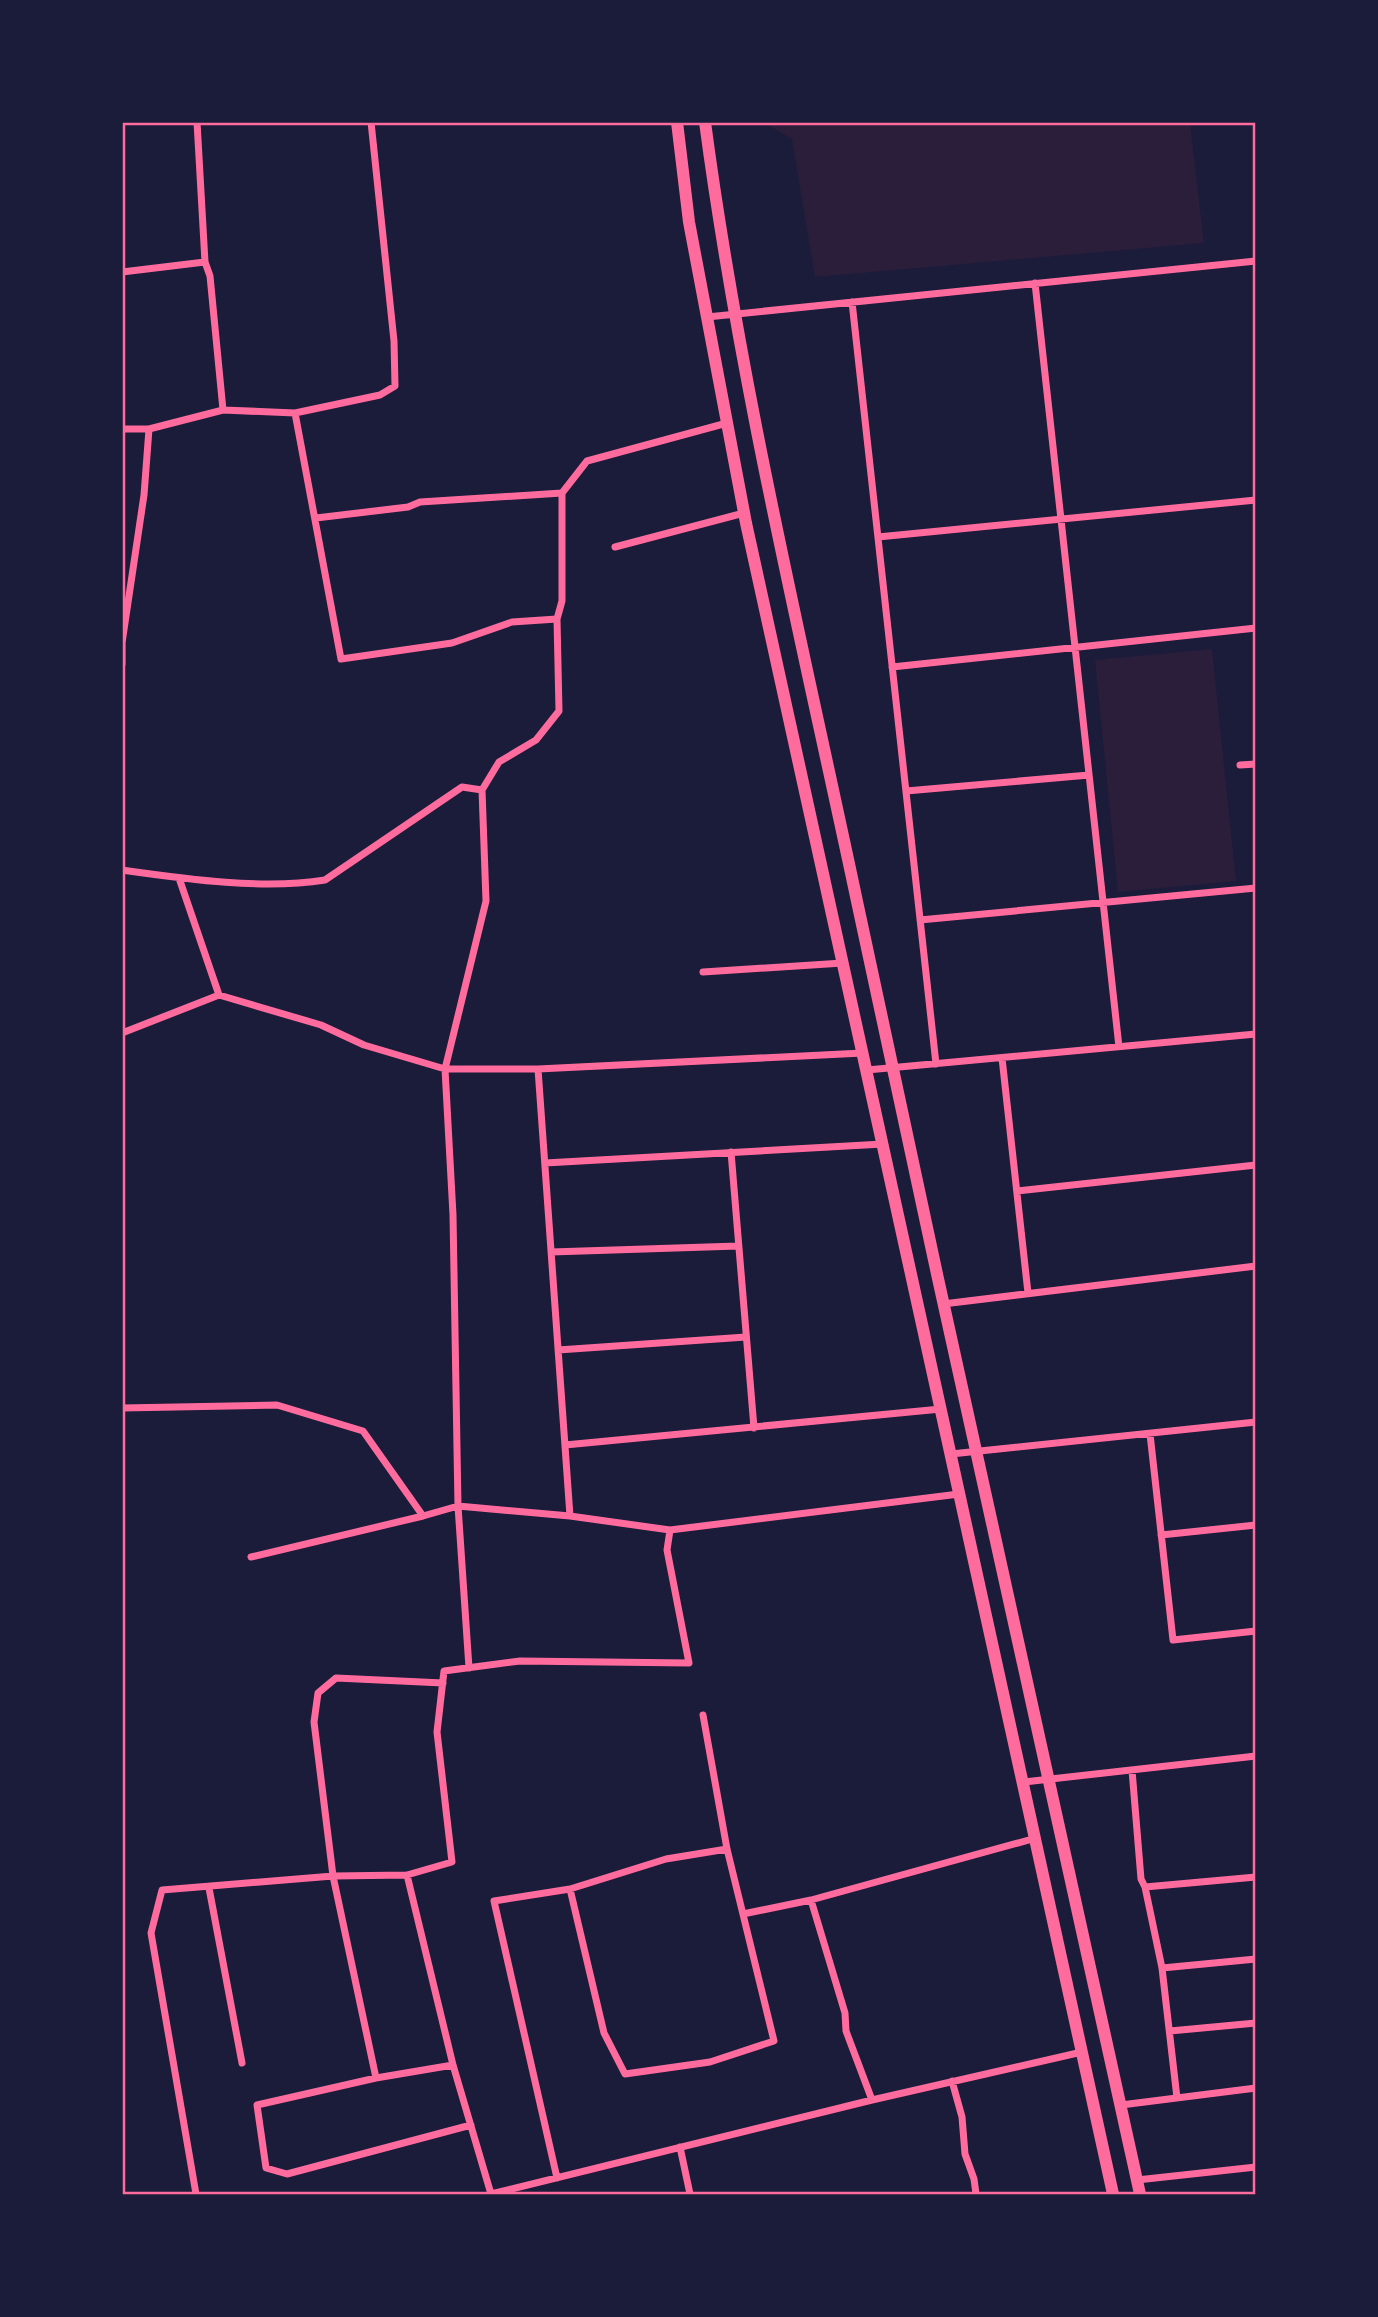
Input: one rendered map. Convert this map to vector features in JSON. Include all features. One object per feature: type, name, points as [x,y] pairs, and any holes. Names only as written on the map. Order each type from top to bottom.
[{"type":"street","points":[[197,122],[205,262],[210,276],[223,410]]},
{"type":"street","points":[[122,429],[149,429],[223,410],[295,413],[380,395],[395,386],[394,341],[371,122]]},
{"type":"street","points":[[677,122],[689,222],[744,513],[1113,2194]]},
{"type":"street","points":[[705,122],[723,258],[734,314],[892,1068],[1140,2194]]},
{"type":"street","points":[[707,317],[1255,261]]},
{"type":"street","points":[[122,272],[205,262]]},
{"type":"street","points":[[1035,283],[1119,1047]]},
{"type":"street","points":[[852,302],[936,1064]]},
{"type":"street","points":[[295,413],[341,659],[452,643],[512,622],[557,619]]},
{"type":"street","points":[[469,1668],[458,1506],[453,1215],[445,1069],[486,901],[482,790],[499,762],[536,740],[559,711],[557,619],[562,601],[562,494],[587,461],[727,423]]},
{"type":"street","points":[[122,664],[122,643],[144,495],[149,429]]},
{"type":"street","points":[[316,519],[408,507],[421,502],[562,494]]},
{"type":"street","points":[[878,537],[1255,500]]},
{"type":"street","points":[[615,547],[744,513]]},
{"type":"street","points":[[892,667],[1255,628]]},
{"type":"street","points":[[1240,765],[1255,764]]},
{"type":"street","points":[[906,791],[1089,775]]},
{"type":"street","points":[[122,870],[179,878],[302,883],[325,880],[461,787],[482,790]]},
{"type":"street","points":[[179,878],[219,995]]},
{"type":"street","points":[[920,920],[1255,888]]},
{"type":"street","points":[[703,972],[843,963]]},
{"type":"street","points":[[122,1033],[219,995],[321,1025],[363,1045],[445,1069],[538,1069],[863,1053]]},
{"type":"street","points":[[867,1070],[1255,1034]]},
{"type":"street","points":[[1002,1058],[1028,1293]]},
{"type":"street","points":[[538,1069],[570,1516]]},
{"type":"street","points":[[545,1163],[883,1144]]},
{"type":"street","points":[[731,1152],[754,1428]]},
{"type":"street","points":[[1017,1191],[1255,1165]]},
{"type":"street","points":[[551,1252],[738,1246]]},
{"type":"street","points":[[942,1304],[1255,1266]]},
{"type":"street","points":[[558,1350],[746,1336]]},
{"type":"street","points":[[122,1408],[277,1405],[363,1432],[424,1516]]},
{"type":"street","points":[[565,1445],[942,1409]]},
{"type":"street","points":[[951,1454],[1255,1422]]},
{"type":"street","points":[[1150,1434],[1173,1640],[1255,1631]]},
{"type":"street","points":[[251,1557],[458,1506],[570,1516],[670,1530],[960,1494]]},
{"type":"street","points":[[1161,1535],[1255,1525]]},
{"type":"street","points":[[196,2194],[151,1933],[162,1890],[333,1876],[407,1875],[452,1863],[437,1732],[444,1671],[520,1661],[689,1663],[667,1550],[670,1530]]},
{"type":"street","points":[[376,2078],[333,1876],[314,1722],[318,1693],[336,1678],[443,1683]]},
{"type":"street","points":[[570,1889],[604,2033],[625,2074],[710,2062],[774,2041],[727,1849],[703,1715]]},
{"type":"street","points":[[1024,1782],[1255,1756]]},
{"type":"street","points":[[1132,1770],[1140,1879],[1145,1886],[1162,1968],[1177,2098]]},
{"type":"street","points":[[743,1914],[811,1900],[1036,1838]]},
{"type":"street","points":[[557,2178],[494,1901],[570,1889],[666,1859],[727,1849]]},
{"type":"street","points":[[407,1875],[453,2065],[491,2194],[872,2100],[1082,2052]]},
{"type":"street","points":[[1145,1886],[1255,1877]]},
{"type":"street","points":[[209,1888],[242,2063]]},
{"type":"street","points":[[811,1900],[845,2013],[846,2031],[872,2100]]},
{"type":"street","points":[[1162,1968],[1255,1959]]},
{"type":"street","points":[[1170,2031],[1255,2023]]},
{"type":"street","points":[[453,2065],[376,2078],[257,2105],[266,2168],[287,2174],[471,2125]]},
{"type":"street","points":[[952,2081],[962,2117],[965,2154],[976,2194]]},
{"type":"street","points":[[1121,2105],[1255,2088]]},
{"type":"street","points":[[680,2147],[690,2194]]},
{"type":"street","points":[[1137,2180],[1255,2167]]},
{"type":"shaded area","points":[[765,123],[1190,123],[1204,243],[815,277],[792,139]]},
{"type":"shaded area","points":[[1212,649],[1236,881],[1118,892],[1095,660]]}]
